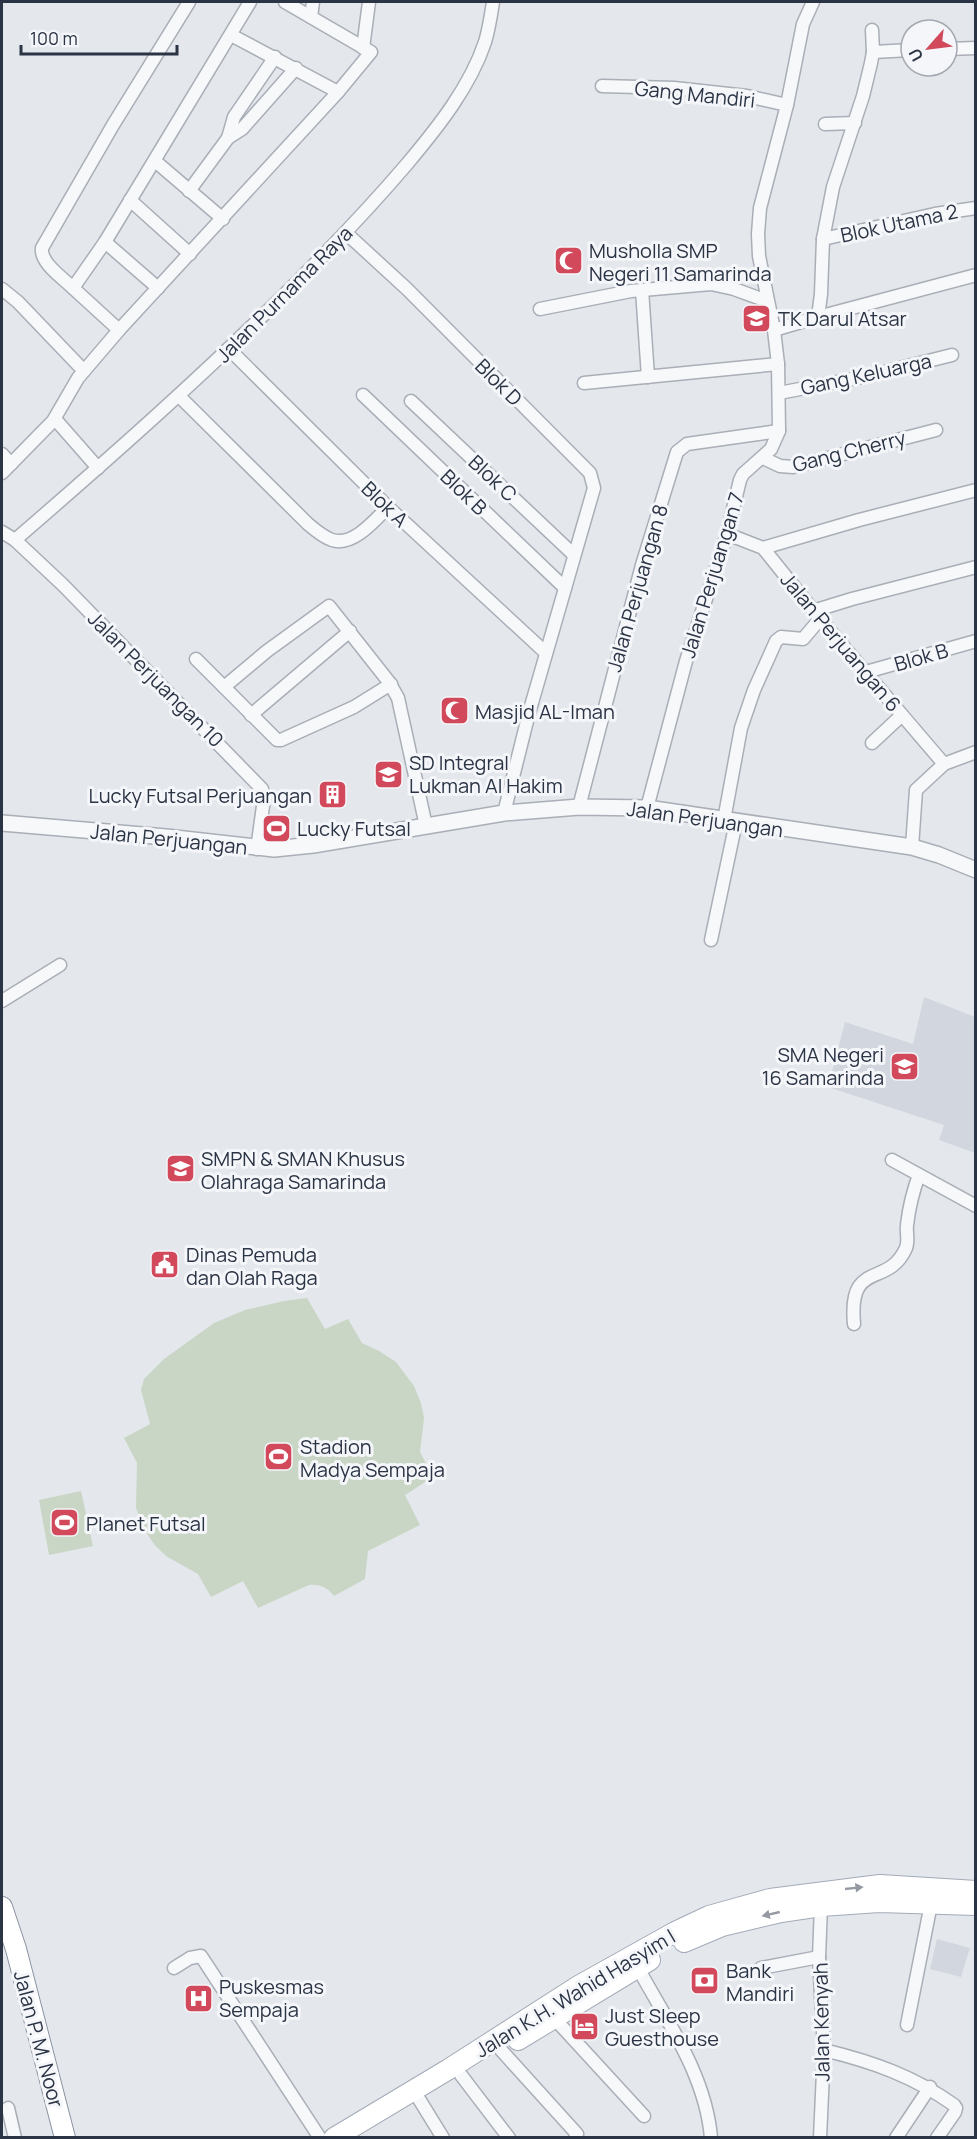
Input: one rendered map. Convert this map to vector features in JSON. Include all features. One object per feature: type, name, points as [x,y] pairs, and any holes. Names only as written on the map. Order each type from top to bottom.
[{"type":"main road","name":"Jalan K.H. Wahid Hasyim I","points":[[357,2138],[501,2050],[675,1932],[709,1916],[770,1899],[975,1891]]},
{"type":"main road","name":"Jalan K.H. Wahid Hasyim I","points":[[584,1992],[638,1968],[677,1945],[722,1926],[781,1912],[879,1894],[931,1904],[975,1905]]},
{"type":"main road","name":"Jalan P. M. Noor","points":[[2,1907],[9,1950],[66,2138]]},
{"type":"main road","name":"Jalan K.H. Wahid Hasyim I","points":[[334,2138],[449,2069],[559,2010]]},
{"type":"street","points":[[119,330],[45,260],[42,248],[113,125],[189,2]]},
{"type":"street","points":[[73,288],[105,242],[250,2]]},
{"type":"street","points":[[2,473],[55,419],[84,371],[119,330],[369,57],[371,52],[285,2]]},
{"type":"street","points":[[311,17],[314,2]]},
{"type":"street","points":[[363,48],[369,2]]},
{"type":"street","name":"Jalan Purnama Raya","points":[[15,540],[179,396],[346,233],[421,148],[450,109],[479,56],[489,28],[493,2]]},
{"type":"street","points":[[779,431],[778,364],[774,330],[759,256],[760,208],[787,105],[803,24],[813,2]]},
{"type":"street","points":[[818,317],[823,239],[834,187],[855,123],[873,52],[873,30]]},
{"type":"street","points":[[231,35],[338,92]]},
{"type":"street","points":[[959,49],[975,48]]},
{"type":"street","points":[[873,52],[899,51]]},
{"type":"street","points":[[189,191],[228,138],[234,117],[274,57]]},
{"type":"street","points":[[228,138],[242,129],[296,68]]},
{"type":"street","name":"Gang Mandiri","points":[[603,86],[674,88],[747,96],[787,105]]},
{"type":"street","points":[[825,124],[855,123]]},
{"type":"street","points":[[155,161],[223,219]]},
{"type":"street","points":[[130,200],[190,254]]},
{"type":"street","name":"Blok Utama 2","points":[[823,239],[935,214],[975,208]]},
{"type":"street","name":"Blok D","points":[[346,233],[407,289],[590,473],[594,488],[546,653],[504,813]]},
{"type":"street","points":[[105,242],[158,288]]},
{"type":"street","points":[[774,330],[975,275]]},
{"type":"street","points":[[540,309],[642,290],[711,284],[734,289],[767,301]]},
{"type":"street","points":[[3,290],[84,371]]},
{"type":"street","points":[[642,290],[648,377]]},
{"type":"street","name":"Blok A","points":[[229,349],[388,507],[546,653]]},
{"type":"street","name":"Gang Keluarga","points":[[779,393],[868,376],[952,355]]},
{"type":"street","points":[[584,382],[778,364]]},
{"type":"street","name":"Blok B","points":[[363,395],[565,588]]},
{"type":"street","points":[[179,396],[308,524],[326,537],[334,541],[354,536],[368,527],[388,507]]},
{"type":"street","name":"Blok C","points":[[411,401],[574,555]]},
{"type":"street","points":[[55,419],[98,468]]},
{"type":"street","name":"Gang Cherry","points":[[763,458],[780,466],[793,467],[936,430]]},
{"type":"street","name":"Jalan Perjuangan 8","points":[[579,807],[642,565],[677,452],[687,444],[779,431]]},
{"type":"street","name":"Jalan Perjuangan 7","points":[[647,808],[686,661],[727,534],[740,480],[743,474],[771,449],[779,431]]},
{"type":"street","points":[[2,454],[10,464]]},
{"type":"street","points":[[763,549],[859,520],[975,490]]},
{"type":"street","name":"Jalan Perjuangan 10","points":[[2,532],[15,540],[71,593],[262,789],[264,799],[257,849]]},
{"type":"street","name":"Jalan Perjuangan 6","points":[[727,534],[763,549],[944,764]]},
{"type":"street","points":[[711,940],[730,821],[741,728],[754,690],[776,641],[781,637],[803,639],[817,615],[852,599],[975,567]]},
{"type":"street","points":[[224,687],[267,651],[329,606],[391,684],[398,698],[426,826]]},
{"type":"street","points":[[251,715],[350,631]]},
{"type":"street","name":"Blok B","points":[[866,672],[975,641]]},
{"type":"street","points":[[196,659],[274,739],[281,740],[354,707],[391,684]]},
{"type":"street","points":[[872,743],[902,715]]},
{"type":"street","points":[[912,847],[916,790],[944,764],[975,752]]},
{"type":"street","name":"Jalan Perjuangan","points":[[2,823],[166,837],[257,849],[296,848],[504,813],[579,807],[647,808],[912,847],[975,870]]},
{"type":"street","points":[[2,1001],[60,965]]},
{"type":"street","points":[[892,1160],[975,1206]]},
{"type":"street","points":[[854,1324],[853,1301],[859,1285],[864,1280],[895,1265],[907,1246],[906,1226],[919,1175]]},
{"type":"street","points":[[908,2025],[931,1904]]},
{"type":"street","name":"Jalan Kenyah","points":[[820,2138],[824,2050],[819,1957],[821,1906]]},
{"type":"street","points":[[174,1968],[194,1956],[201,1956],[320,2138]]},
{"type":"street","points":[[760,1968],[819,1957]]},
{"type":"street","points":[[638,1968],[689,2061],[705,2099],[711,2138]]},
{"type":"street","points":[[559,2010],[622,2092],[644,2116]]},
{"type":"street","points":[[501,2050],[574,2133]]},
{"type":"street","points":[[824,2050],[859,2058],[930,2087],[956,2108],[937,2138]]},
{"type":"street","points":[[460,2075],[509,2138]]},
{"type":"street","points":[[896,2138],[930,2087]]},
{"type":"street","points":[[419,2099],[443,2138]]},
{"type":"street","points":[[8,2108],[15,2138]]},
{"type":"shaded area","name":"SMA Negeri 16 Samarinda","points":[[924,997],[975,1017],[975,1153],[939,1140],[944,1125],[828,1087],[845,1022],[913,1044]]},
{"type":"shaded area","points":[[937,1939],[970,1948],[961,1977],[930,1969]]},
{"type":"green space","name":"Lucky Futsal","points":[[286,818],[288,836],[265,838],[266,821]]},
{"type":"green space","name":"Stadion Madya Sempaja","points":[[307,1298],[325,1329],[348,1319],[362,1343],[396,1362],[414,1386],[424,1418],[420,1452],[433,1477],[405,1495],[420,1525],[368,1551],[365,1579],[334,1596],[323,1587],[309,1585],[258,1608],[243,1581],[211,1597],[198,1574],[166,1556],[146,1532],[136,1508],[137,1463],[124,1438],[150,1424],[141,1390],[144,1379],[164,1359],[214,1323],[245,1310]]},
{"type":"green space","name":"Planet Futsal","points":[[81,1491],[93,1546],[49,1555],[39,1500]]},
{"type":"place","name":"Musholla SMP Negeri 11 Samarinda","points":[[568,261]]},
{"type":"place","name":"TK Darul Atsar","points":[[757,318]]},
{"type":"place","name":"Masjid AL-Iman","points":[[454,711]]},
{"type":"place","name":"SD Integral Lukman Al Hakim","points":[[388,774]]},
{"type":"place","name":"Lucky Futsal Perjuangan","points":[[333,795]]},
{"type":"place","name":"Lucky Futsal","points":[[276,828]]},
{"type":"place","name":"SMA Negeri 16 Samarinda","points":[[905,1066]]},
{"type":"place","name":"SMPN & SMAN Khusus Olahraga Samarinda","points":[[180,1169]]},
{"type":"place","name":"Dinas Pemuda dan Olah Raga","points":[[165,1265]]},
{"type":"place","name":"Stadion Madya Sempaja","points":[[279,1457]]},
{"type":"place","name":"Planet Futsal","points":[[65,1523]]},
{"type":"place","name":"Bank Mandiri","points":[[705,1981]]},
{"type":"place","name":"Puskesmas Sempaja","points":[[198,1998]]},
{"type":"place","name":"Just Sleep Guesthouse","points":[[584,2027]]}]
